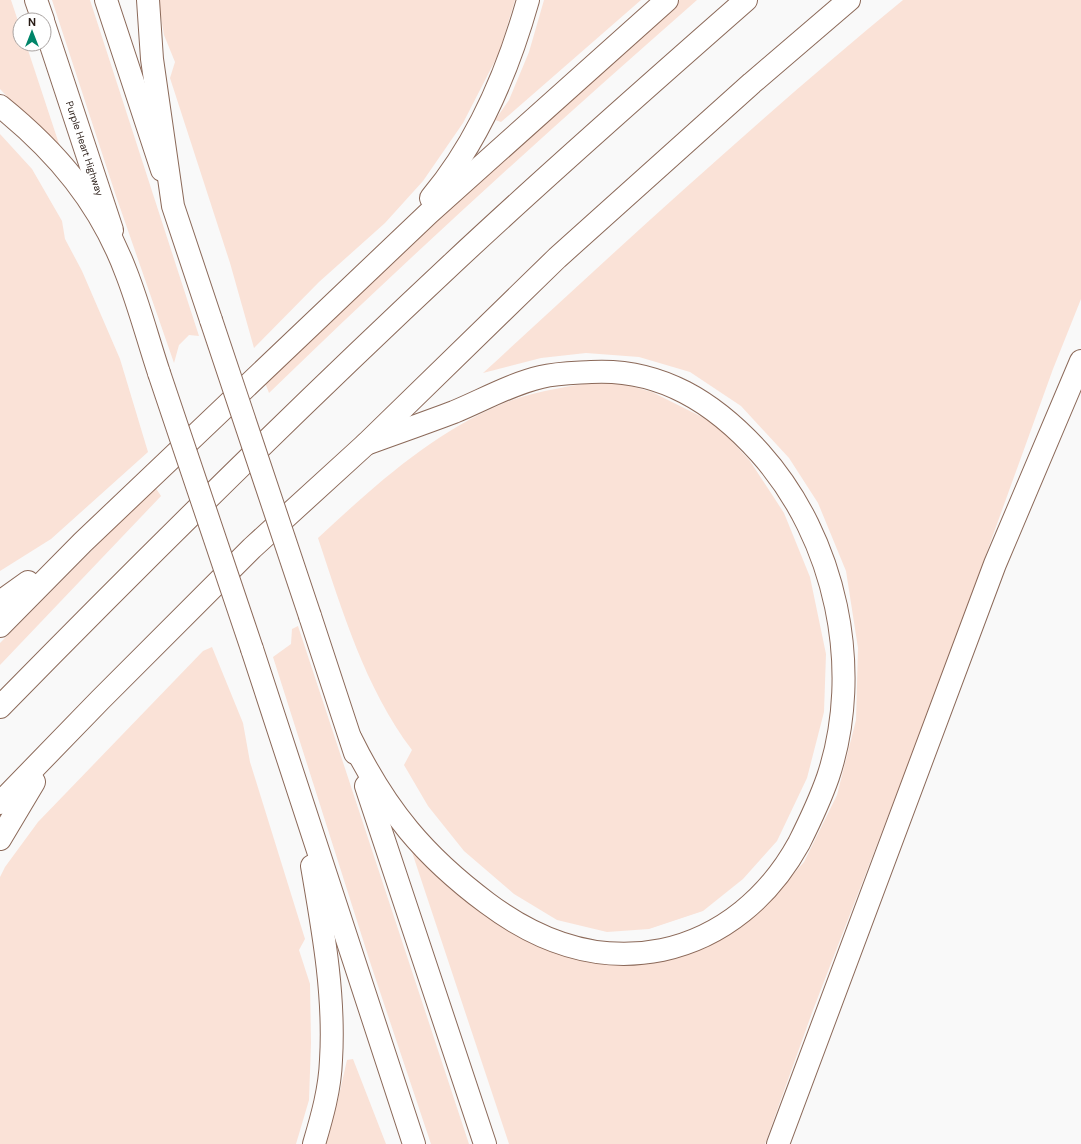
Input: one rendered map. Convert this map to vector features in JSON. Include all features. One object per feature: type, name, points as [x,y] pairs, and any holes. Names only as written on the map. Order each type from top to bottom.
[{"type":"main road","points":[[36,0],[40,12]]},
{"type":"main road","points":[[106,0],[485,1144]]},
{"type":"main road","points":[[148,0],[152,59],[174,206]]},
{"type":"main road","points":[[398,242],[421,210],[442,185],[470,143],[498,90],[516,44],[528,0]]},
{"type":"main road","points":[[0,626],[83,542],[398,242],[667,0]]},
{"type":"main road","points":[[0,707],[141,564],[454,262],[644,89],[746,0]]},
{"type":"main road","points":[[0,804],[100,700],[252,548],[366,444],[557,258],[752,83],[849,0]]},
{"type":"main road","name":"Purple Heart Highway","points":[[52,48],[126,272]]},
{"type":"main road","points":[[0,106],[40,140],[59,160],[81,188],[107,229],[126,272],[252,649],[414,1144]]},
{"type":"main road","points":[[778,1144],[995,564],[1081,361]]},
{"type":"main road","points":[[351,739],[369,776],[392,811],[418,843],[456,880],[507,918],[556,943],[583,950],[612,954],[647,953],[676,947],[715,931],[745,911],[766,892],[790,859],[814,815],[829,774],[839,731],[843,688],[842,644],[834,594],[818,546],[795,500],[770,464],[741,432],[710,406],[678,388],[651,378],[623,373],[593,372],[542,377],[490,395],[456,411],[366,444]]},
{"type":"main road","points":[[0,602],[83,542]]},
{"type":"main road","points":[[0,839],[38,776],[70,734],[100,700]]},
{"type":"main road","points":[[293,775],[309,846],[323,929],[332,1013],[331,1061],[325,1104],[314,1144]]},
{"type":"shaded area","points":[[0,0],[11,0],[15,12],[12,12],[12,52],[29,52],[66,165],[30,121],[0,89]]},
{"type":"shaded area","points":[[52,0],[90,0],[199,336],[189,335],[179,345],[174,363],[116,196]]},
{"type":"shaded area","points":[[158,0],[515,0],[499,53],[463,123],[423,181],[385,223],[319,282],[254,348],[230,263],[170,78],[175,62],[164,35]]},
{"type":"shaded area","points":[[544,0],[641,0],[501,122],[495,120],[509,100],[529,52]]},
{"type":"shaded area","points":[[680,0],[697,0],[480,194],[269,393],[264,380],[582,85]]},
{"type":"shaded area","points":[[903,0],[1081,0],[1081,299],[1053,369],[941,679],[813,1010],[765,1144],[509,1144],[405,831],[465,900],[517,936],[568,956],[715,941],[760,911],[804,862],[837,795],[856,720],[858,648],[846,571],[818,503],[789,458],[741,406],[690,372],[639,357],[586,353],[541,358],[483,373],[743,137]]},
{"type":"shaded area","points":[[0,134],[32,169],[62,221],[65,239],[82,271],[120,359],[148,452],[51,539],[0,571]]},
{"type":"shaded area","points":[[609,380],[652,392],[716,424],[750,461],[784,513],[810,577],[826,654],[824,712],[807,778],[777,841],[743,879],[703,911],[649,929],[607,932],[557,920],[514,894],[464,851],[428,806],[404,765],[412,750],[395,726],[381,701],[356,648],[318,538],[404,463],[451,430],[476,416],[502,404],[528,395]]},
{"type":"shaded area","points":[[155,487],[161,496],[0,665],[0,643]]},
{"type":"shaded area","points":[[298,626],[469,1144],[431,1144],[371,965],[273,657],[291,644],[292,629]]},
{"type":"shaded area","points":[[212,647],[243,723],[250,762],[305,939],[299,950],[310,984],[311,1043],[309,1100],[296,1144],[0,1144],[0,877],[5,867],[38,822],[203,651]]},
{"type":"shaded area","points":[[353,1059],[386,1144],[324,1144],[337,1104],[347,1060]]}]
